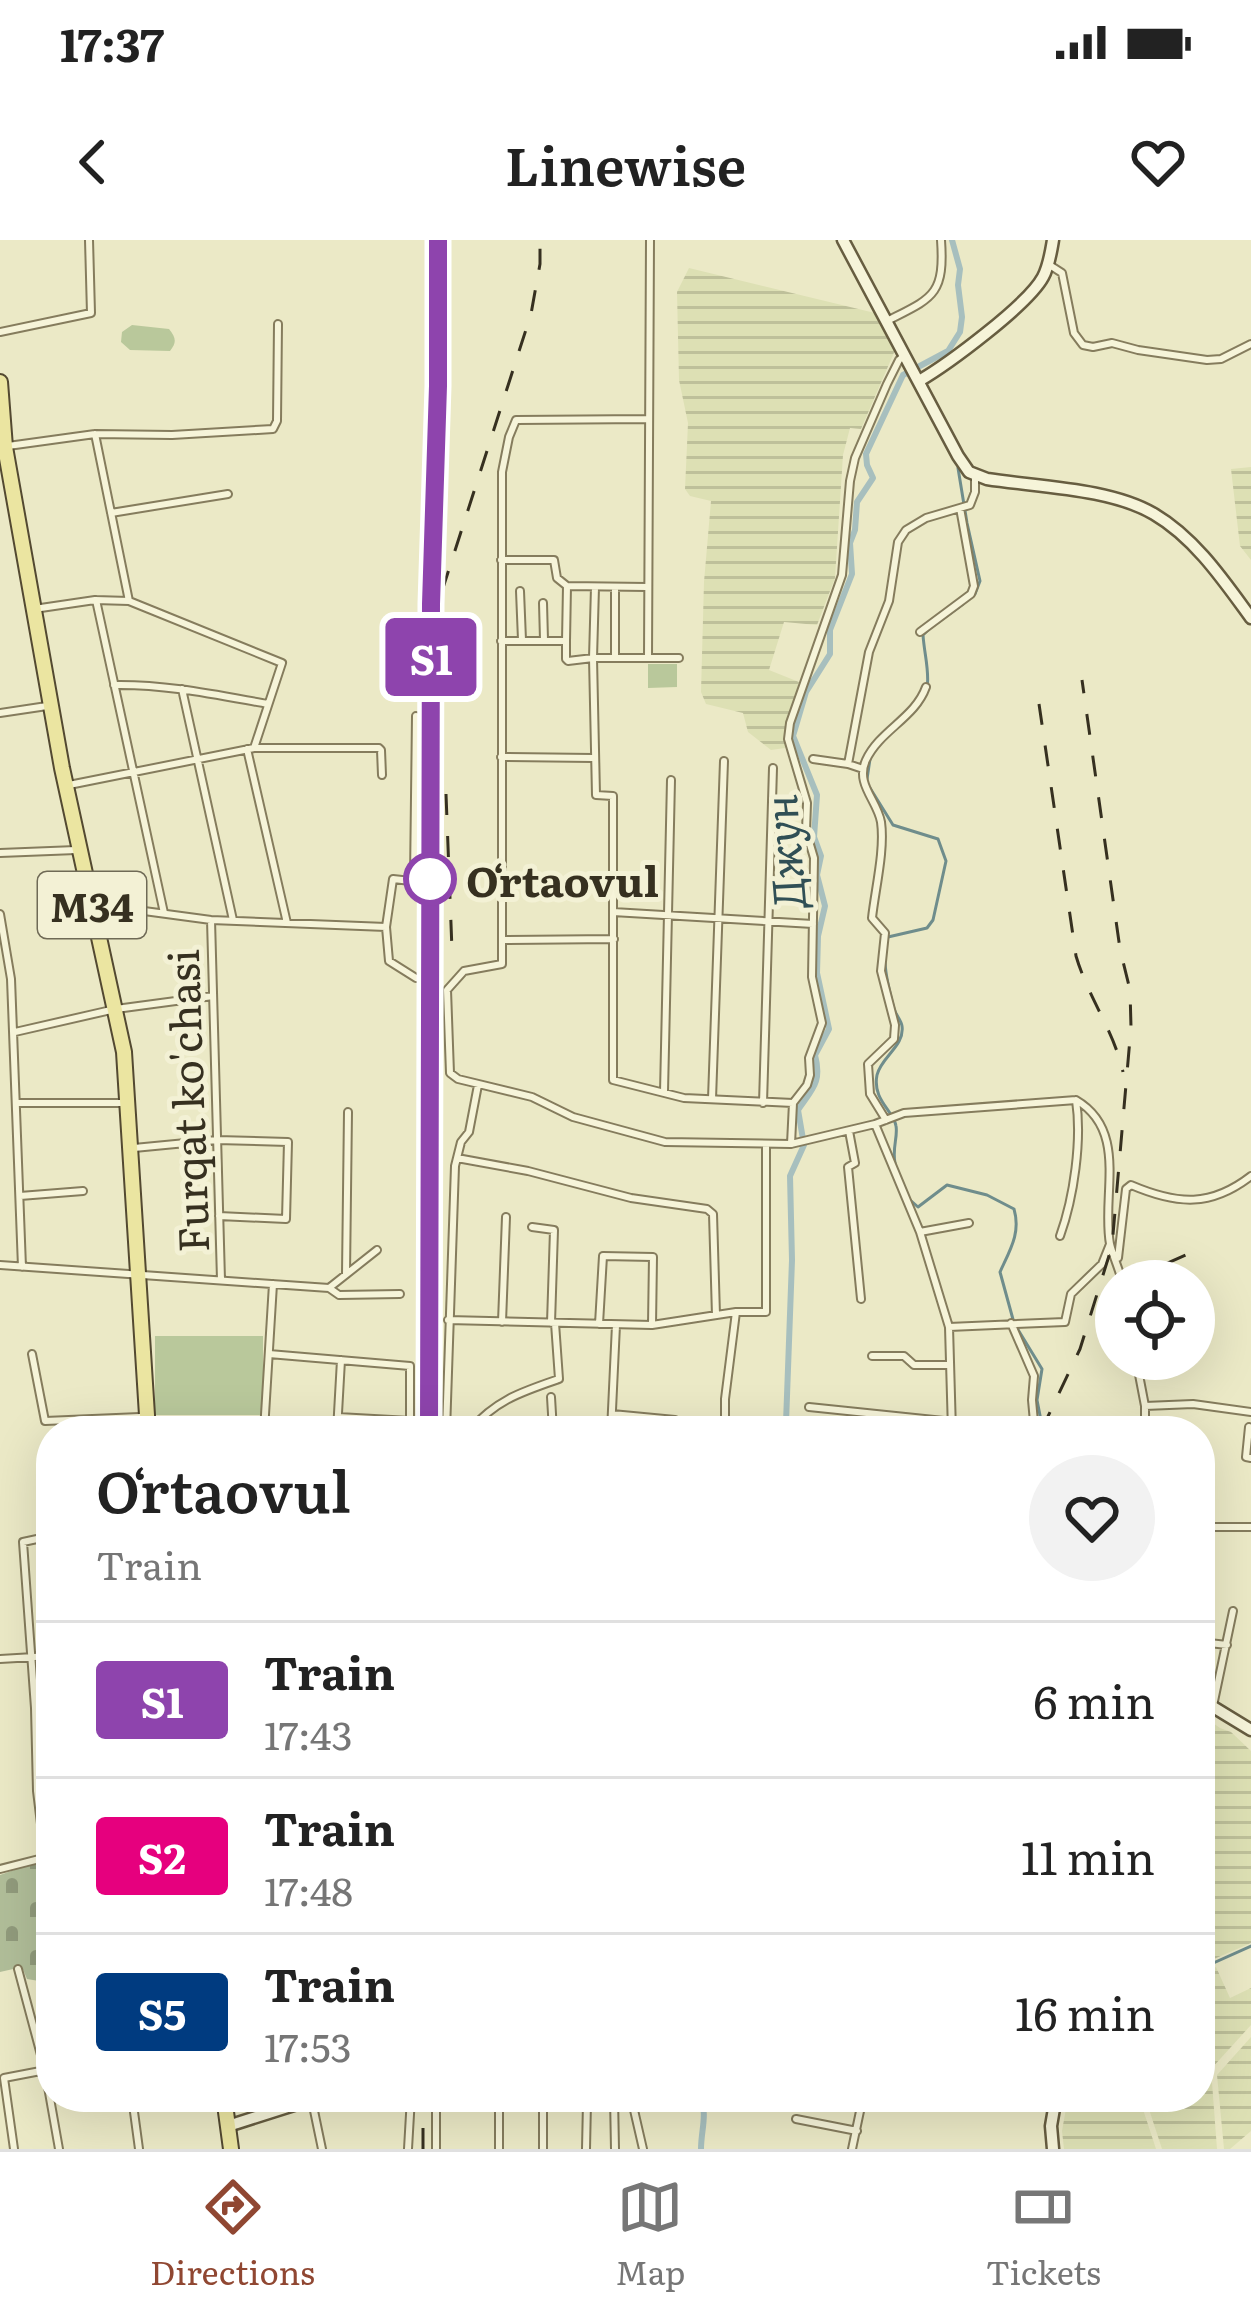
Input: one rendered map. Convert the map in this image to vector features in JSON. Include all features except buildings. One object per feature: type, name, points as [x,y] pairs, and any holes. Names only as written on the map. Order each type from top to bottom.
[{"type":"main road","points":[[843,240],[958,456],[975,476],[1144,508],[1196,549],[1251,618]]},
{"type":"main road","points":[[911,368],[944,367],[1016,308],[1037,287],[1053,240]]},
{"type":"main road","name":"M34","points":[[0,382],[2,442],[46,706],[91,908]]},
{"type":"main road","name":"M34","points":[[2,442],[65,785],[126,1066],[143,1416]]},
{"type":"main road","name":"M34","points":[[114,1010],[136,1275]]},
{"type":"main road","points":[[1215,1707],[1251,1730]]},
{"type":"main road","points":[[229,2112],[234,2149]]},
{"type":"main road","points":[[231,2126],[272,2112]]},
{"type":"main road","points":[[1053,2112],[1053,2149]]},
{"type":"street","points":[[0,332],[91,313],[89,240]]},
{"type":"street","points":[[648,658],[650,240]]},
{"type":"street","points":[[887,321],[931,298],[938,284],[941,240]]},
{"type":"street","points":[[1048,264],[1062,273],[1074,333],[1083,345],[1112,343],[1207,360],[1221,359],[1251,344]]},
{"type":"street","points":[[2,442],[273,429],[277,421],[278,324]]},
{"type":"street","points":[[791,1144],[794,1103],[807,1084],[809,1058],[822,1023],[812,977],[814,858],[806,831],[807,802],[788,739],[790,723],[842,575],[855,458],[899,360],[911,368]]},
{"type":"street","points":[[648,419],[516,420],[509,437],[502,472],[502,964],[464,971],[447,990],[451,1073],[458,1079],[532,1097],[573,1117],[665,1142],[791,1144],[904,1113],[1076,1100],[1088,1107],[1101,1126],[1110,1156],[1110,1244],[1102,1264],[1071,1294],[1065,1322],[949,1328]]},
{"type":"street","points":[[95,434],[129,601]]},
{"type":"street","points":[[848,764],[869,652],[890,601],[898,542],[906,530],[926,518],[963,508],[974,492],[975,476]]},
{"type":"street","points":[[111,513],[228,494]]},
{"type":"street","points":[[920,632],[971,594],[974,586],[963,508]]},
{"type":"street","points":[[501,560],[551,558],[557,578],[567,586],[647,587]]},
{"type":"street","points":[[567,586],[566,661],[679,658]]},
{"type":"street","points":[[595,587],[596,795],[613,796],[613,1080],[685,1098],[794,1103]]},
{"type":"street","points":[[615,588],[615,658]]},
{"type":"street","points":[[520,591],[522,640]]},
{"type":"street","points":[[34,609],[95,599],[129,601],[282,663],[250,748],[286,923]]},
{"type":"street","points":[[95,599],[164,913]]},
{"type":"street","points":[[543,603],[544,640]]},
{"type":"street","points":[[501,641],[566,641]]},
{"type":"street","points":[[114,685],[182,689],[268,704]]},
{"type":"street","points":[[886,1120],[869,1094],[868,1064],[894,1039],[895,1025],[880,971],[885,933],[872,918],[882,830],[863,769],[877,743],[921,701],[926,687]]},
{"type":"street","points":[[182,689],[233,921]]},
{"type":"street","points":[[0,713],[46,706]]},
{"type":"street","points":[[416,716],[414,878],[393,879],[386,927],[389,961],[416,978]]},
{"type":"street","points":[[65,785],[250,748],[379,748],[382,775]]},
{"type":"street","points":[[501,757],[593,758]]},
{"type":"street","points":[[813,760],[863,769]]},
{"type":"street","points":[[712,1100],[724,761]]},
{"type":"street","points":[[763,1103],[773,768]]},
{"type":"street","points":[[664,1092],[671,780]]},
{"type":"street","points":[[0,853],[76,850]]},
{"type":"street","points":[[91,908],[211,920],[386,927]]},
{"type":"street","points":[[613,912],[813,924]]},
{"type":"street","points":[[0,914],[15,1032],[22,1267]]},
{"type":"street","name":"Furqat ko'chasi","points":[[211,920],[220,1280]]},
{"type":"street","points":[[502,940],[614,939]]},
{"type":"street","points":[[15,1032],[114,1010],[213,996]]},
{"type":"street","points":[[446,1416],[457,1158],[469,1132],[478,1084]]},
{"type":"street","points":[[1060,1236],[1080,1124],[1076,1100]]},
{"type":"street","points":[[16,1103],[124,1103]]},
{"type":"street","points":[[346,1274],[348,1112]]},
{"type":"street","points":[[875,1124],[920,1232],[949,1328],[952,1416]]},
{"type":"street","points":[[849,1131],[855,1162],[848,1167],[848,1178],[861,1299]]},
{"type":"street","points":[[130,1148],[217,1140],[288,1142],[286,1220],[219,1216]]},
{"type":"street","points":[[448,1320],[652,1325],[766,1312],[766,1145]]},
{"type":"street","points":[[457,1158],[632,1198],[706,1209],[713,1214],[716,1315]]},
{"type":"street","points":[[1118,1260],[1126,1189],[1132,1186],[1177,1198],[1207,1199],[1251,1176]]},
{"type":"street","points":[[20,1196],[83,1191]]},
{"type":"street","points":[[502,1322],[506,1217]]},
{"type":"street","points":[[920,1232],[969,1223]]},
{"type":"street","points":[[482,1416],[515,1394],[559,1379],[553,1323],[554,1230],[532,1227]]},
{"type":"street","points":[[1110,1244],[1117,1260]]},
{"type":"street","points":[[329,1288],[377,1250]]},
{"type":"street","points":[[598,1324],[603,1256],[653,1257],[652,1325]]},
{"type":"street","points":[[0,1265],[329,1288],[339,1295],[400,1294]]},
{"type":"street","points":[[265,1416],[273,1284]]},
{"type":"street","points":[[725,1416],[736,1312]]},
{"type":"street","points":[[1011,1323],[1034,1376],[1033,1416]]},
{"type":"street","points":[[616,1324],[612,1414],[633,1416]]},
{"type":"street","points":[[32,1354],[44,1416]]},
{"type":"street","points":[[269,1354],[410,1366],[410,1416]]},
{"type":"street","points":[[872,1356],[904,1356],[914,1365],[950,1365]]},
{"type":"street","points":[[338,1416],[341,1360]]},
{"type":"street","points":[[1140,1380],[1144,1416]]},
{"type":"street","points":[[550,1396],[552,1416]]},
{"type":"street","points":[[1144,1406],[1192,1405],[1251,1412]]},
{"type":"street","points":[[809,1407],[873,1416]]},
{"type":"street","points":[[1249,1427],[1246,1457],[1251,1458]]},
{"type":"street","points":[[1215,1527],[1251,1527]]},
{"type":"street","points":[[36,1539],[22,1542],[36,1768]]},
{"type":"street","points":[[1215,1697],[1233,1611]]},
{"type":"street","points":[[1215,1644],[1227,1645]]},
{"type":"street","points":[[0,1659],[36,1656]]},
{"type":"street","points":[[0,1869],[36,1859]]},
{"type":"street","points":[[18,1970],[36,2029]]},
{"type":"street","points":[[14,2149],[2,2078],[36,2071]]},
{"type":"street","points":[[53,2112],[58,2149]]},
{"type":"street","points":[[134,2112],[139,2149]]},
{"type":"street","points":[[316,2112],[322,2149]]},
{"type":"street","points":[[408,2149],[410,2112]]},
{"type":"street","points":[[436,2112],[436,2149]]},
{"type":"street","points":[[499,2112],[499,2149]]},
{"type":"street","points":[[543,2112],[543,2149]]},
{"type":"street","points":[[586,2149],[587,2112]]},
{"type":"street","points":[[614,2112],[615,2149]]},
{"type":"street","points":[[635,2112],[643,2149]]},
{"type":"street","points":[[852,2149],[860,2112]]},
{"type":"street","points":[[796,2120],[857,2131]]},
{"type":"green space","points":[[689,268],[875,313],[896,348],[861,429],[850,428],[843,455],[835,578],[817,625],[784,622],[769,670],[799,682],[785,748],[771,750],[748,732],[743,713],[706,704],[701,692],[711,501],[690,496],[685,489],[688,423],[679,380],[677,292]]},
{"type":"green space","points":[[132,325],[169,329],[174,345],[170,351],[130,350],[121,342],[122,332]]},
{"type":"green space","points":[[1251,467],[1251,560],[1240,546],[1231,469]]},
{"type":"green space","points":[[648,664],[677,664],[677,687],[648,688]]},
{"type":"green space","points":[[155,1336],[263,1336],[263,1415],[155,1415]]},
{"type":"green space","points":[[1215,1724],[1251,1751],[1251,1943],[1215,1959]]},
{"type":"green space","points":[[36,1862],[36,1980],[27,1979],[22,1967],[0,1972],[0,1875]]},
{"type":"green space","points":[[1215,1967],[1230,1998],[1251,1988],[1251,2025],[1215,2065]]},
{"type":"green space","points":[[1251,2037],[1251,2131],[1224,2149],[1217,2075]]},
{"type":"green space","points":[[1065,2112],[1144,2112],[1156,2149],[1064,2149]]},
{"type":"green space","points":[[1150,2112],[1214,2112],[1217,2149],[1162,2149]]},
{"type":"waterway","name":"Джун","points":[[786,1416],[790,1176],[804,1145],[798,1110],[815,1084],[815,1055],[829,1029],[817,973],[825,906],[817,875],[821,856],[814,837],[817,795],[793,736],[806,692],[830,654],[830,630],[852,574],[850,543],[857,502],[873,478],[866,454],[903,375],[948,351],[960,332],[960,269],[952,240]]},
{"type":"waterway","points":[[958,468],[980,581],[975,594]]},
{"type":"waterway","points":[[937,623],[963,604]]},
{"type":"waterway","points":[[913,713],[927,686],[923,635],[929,629]]},
{"type":"waterway","points":[[867,779],[870,759]]},
{"type":"waterway","points":[[870,788],[893,825],[938,839],[946,861],[933,920],[927,928],[887,941]]},
{"type":"waterway","points":[[885,963],[902,1033],[879,1069],[876,1084],[896,1126],[895,1163]]},
{"type":"waterway","points":[[909,1199],[918,1207],[947,1185],[987,1195],[1014,1209],[1015,1234],[1000,1272],[1014,1323],[1042,1369],[1037,1400],[1040,1416]]},
{"type":"waterway","points":[[1215,1962],[1251,1946]]},
{"type":"waterway","name":"Джун","points":[[701,2149],[703,2112]]},
{"type":"railway","points":[[429,1416],[431,604],[438,240]]},
{"type":"railway","points":[[442,591],[531,314],[540,240]]},
{"type":"railway","points":[[1048,1416],[1080,1349],[1112,1246],[1131,1027],[1130,990],[1120,949],[1082,680]]},
{"type":"railway","points":[[1039,704],[1076,956],[1123,1072]]},
{"type":"railway","points":[[446,794],[452,950]]},
{"type":"railway","points":[[1174,1260],[1190,1253]]},
{"type":"railway","points":[[423,2112],[423,2149]]},
{"type":"train","name":"S1","points":[[429,1416],[431,604],[438,240]]},
{"type":"place","name":"Oʻrtaovul","points":[[430,879]]}]
